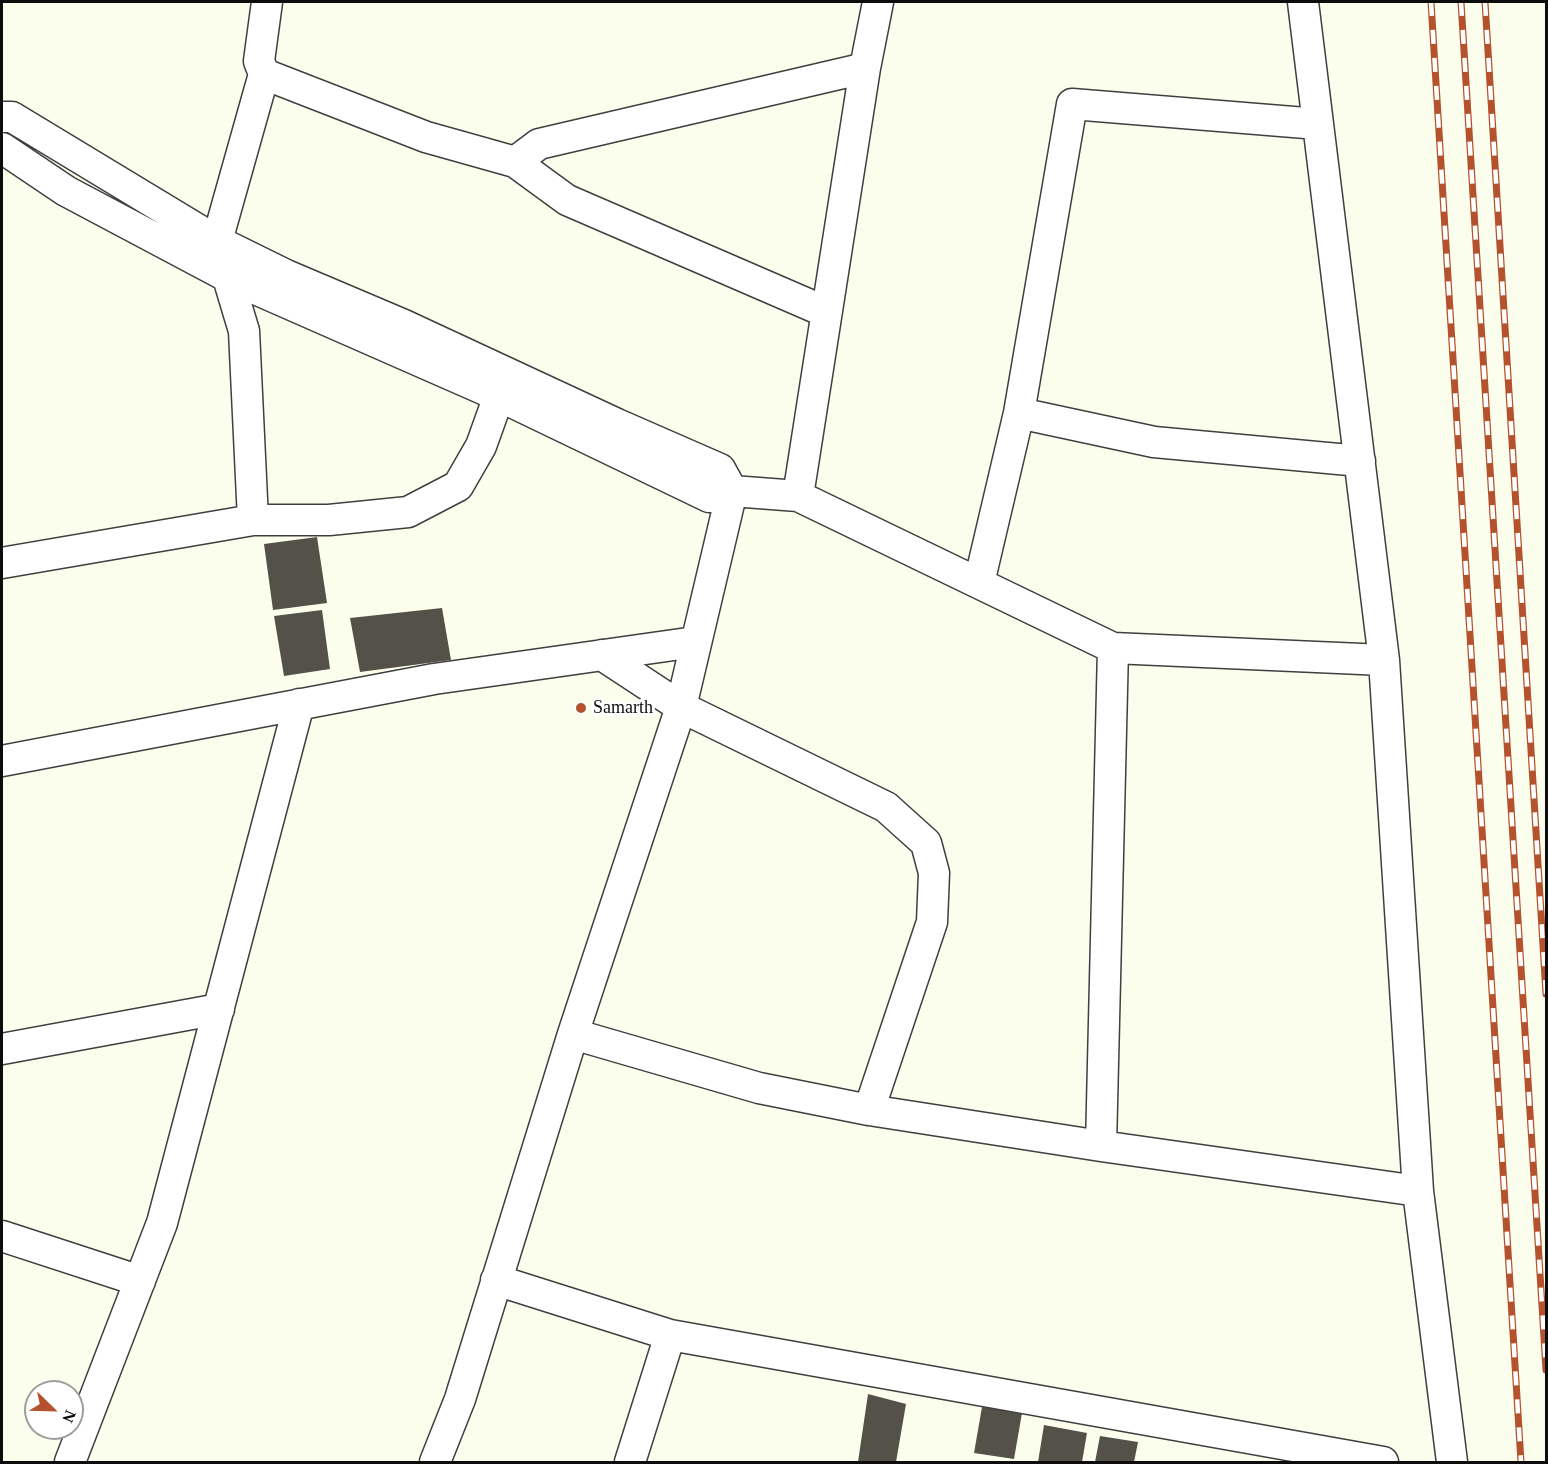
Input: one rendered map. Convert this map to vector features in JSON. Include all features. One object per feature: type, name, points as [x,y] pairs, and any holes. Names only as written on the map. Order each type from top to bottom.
[{"type":"street","points":[[252,520],[244,331],[217,241],[264,74],[259,61],[267,2]]},
{"type":"street","points":[[798,496],[865,68],[878,2]]},
{"type":"street","points":[[1304,2],[1384,660],[1418,1191],[1452,1462]]},
{"type":"street","points":[[515,162],[539,144],[865,68]]},
{"type":"street","points":[[264,74],[426,137],[515,162],[567,200],[826,312]]},
{"type":"street","points":[[979,583],[1020,413],[1072,104],[1318,124]]},
{"type":"street","points":[[2,117],[12,117],[217,241],[286,275],[404,325],[503,385]]},
{"type":"street","points":[[2,148],[66,191],[228,277],[720,469],[732,491],[681,707],[573,1034],[460,1399],[435,1462]]},
{"type":"street","points":[[2,563],[252,520],[329,520],[408,512],[458,486],[481,446],[503,385]]},
{"type":"street","points":[[1020,413],[1154,442],[1360,461]]},
{"type":"street","points":[[732,491],[798,496],[1113,648],[1384,660]]},
{"type":"street","points":[[2,761],[434,679],[695,642]]},
{"type":"street","points":[[1101,1146],[1113,648]]},
{"type":"street","points":[[602,655],[681,707],[886,807],[926,843],[934,873],[932,922],[869,1110]]},
{"type":"street","points":[[70,1462],[162,1223],[299,704]]},
{"type":"street","points":[[2,1049],[219,1009]]},
{"type":"street","points":[[573,1034],[759,1088],[869,1110],[1418,1191]]},
{"type":"street","points":[[2,1236],[140,1281]]},
{"type":"street","points":[[496,1280],[670,1335],[1383,1462]]},
{"type":"street","points":[[630,1462],[670,1335]]},
{"type":"building","points":[[317,537],[327,603],[273,610],[264,544]]},
{"type":"building","points":[[442,608],[451,660],[360,672],[350,618]]},
{"type":"building","points":[[322,610],[330,669],[284,676],[274,616]]},
{"type":"building","points":[[868,1394],[906,1404],[896,1462],[858,1462]]},
{"type":"building","points":[[982,1407],[1022,1413],[1014,1459],[974,1453]]},
{"type":"building","points":[[1044,1425],[1087,1433],[1082,1462],[1038,1462]]},
{"type":"building","points":[[1100,1436],[1138,1442],[1134,1462],[1095,1462]]},
{"type":"railway","points":[[1431,2],[1521,1462]]},
{"type":"railway","points":[[1461,2],[1546,1370]]},
{"type":"railway","points":[[1485,2],[1546,994]]},
{"type":"place","name":"Samarth","points":[[581,708]]}]
